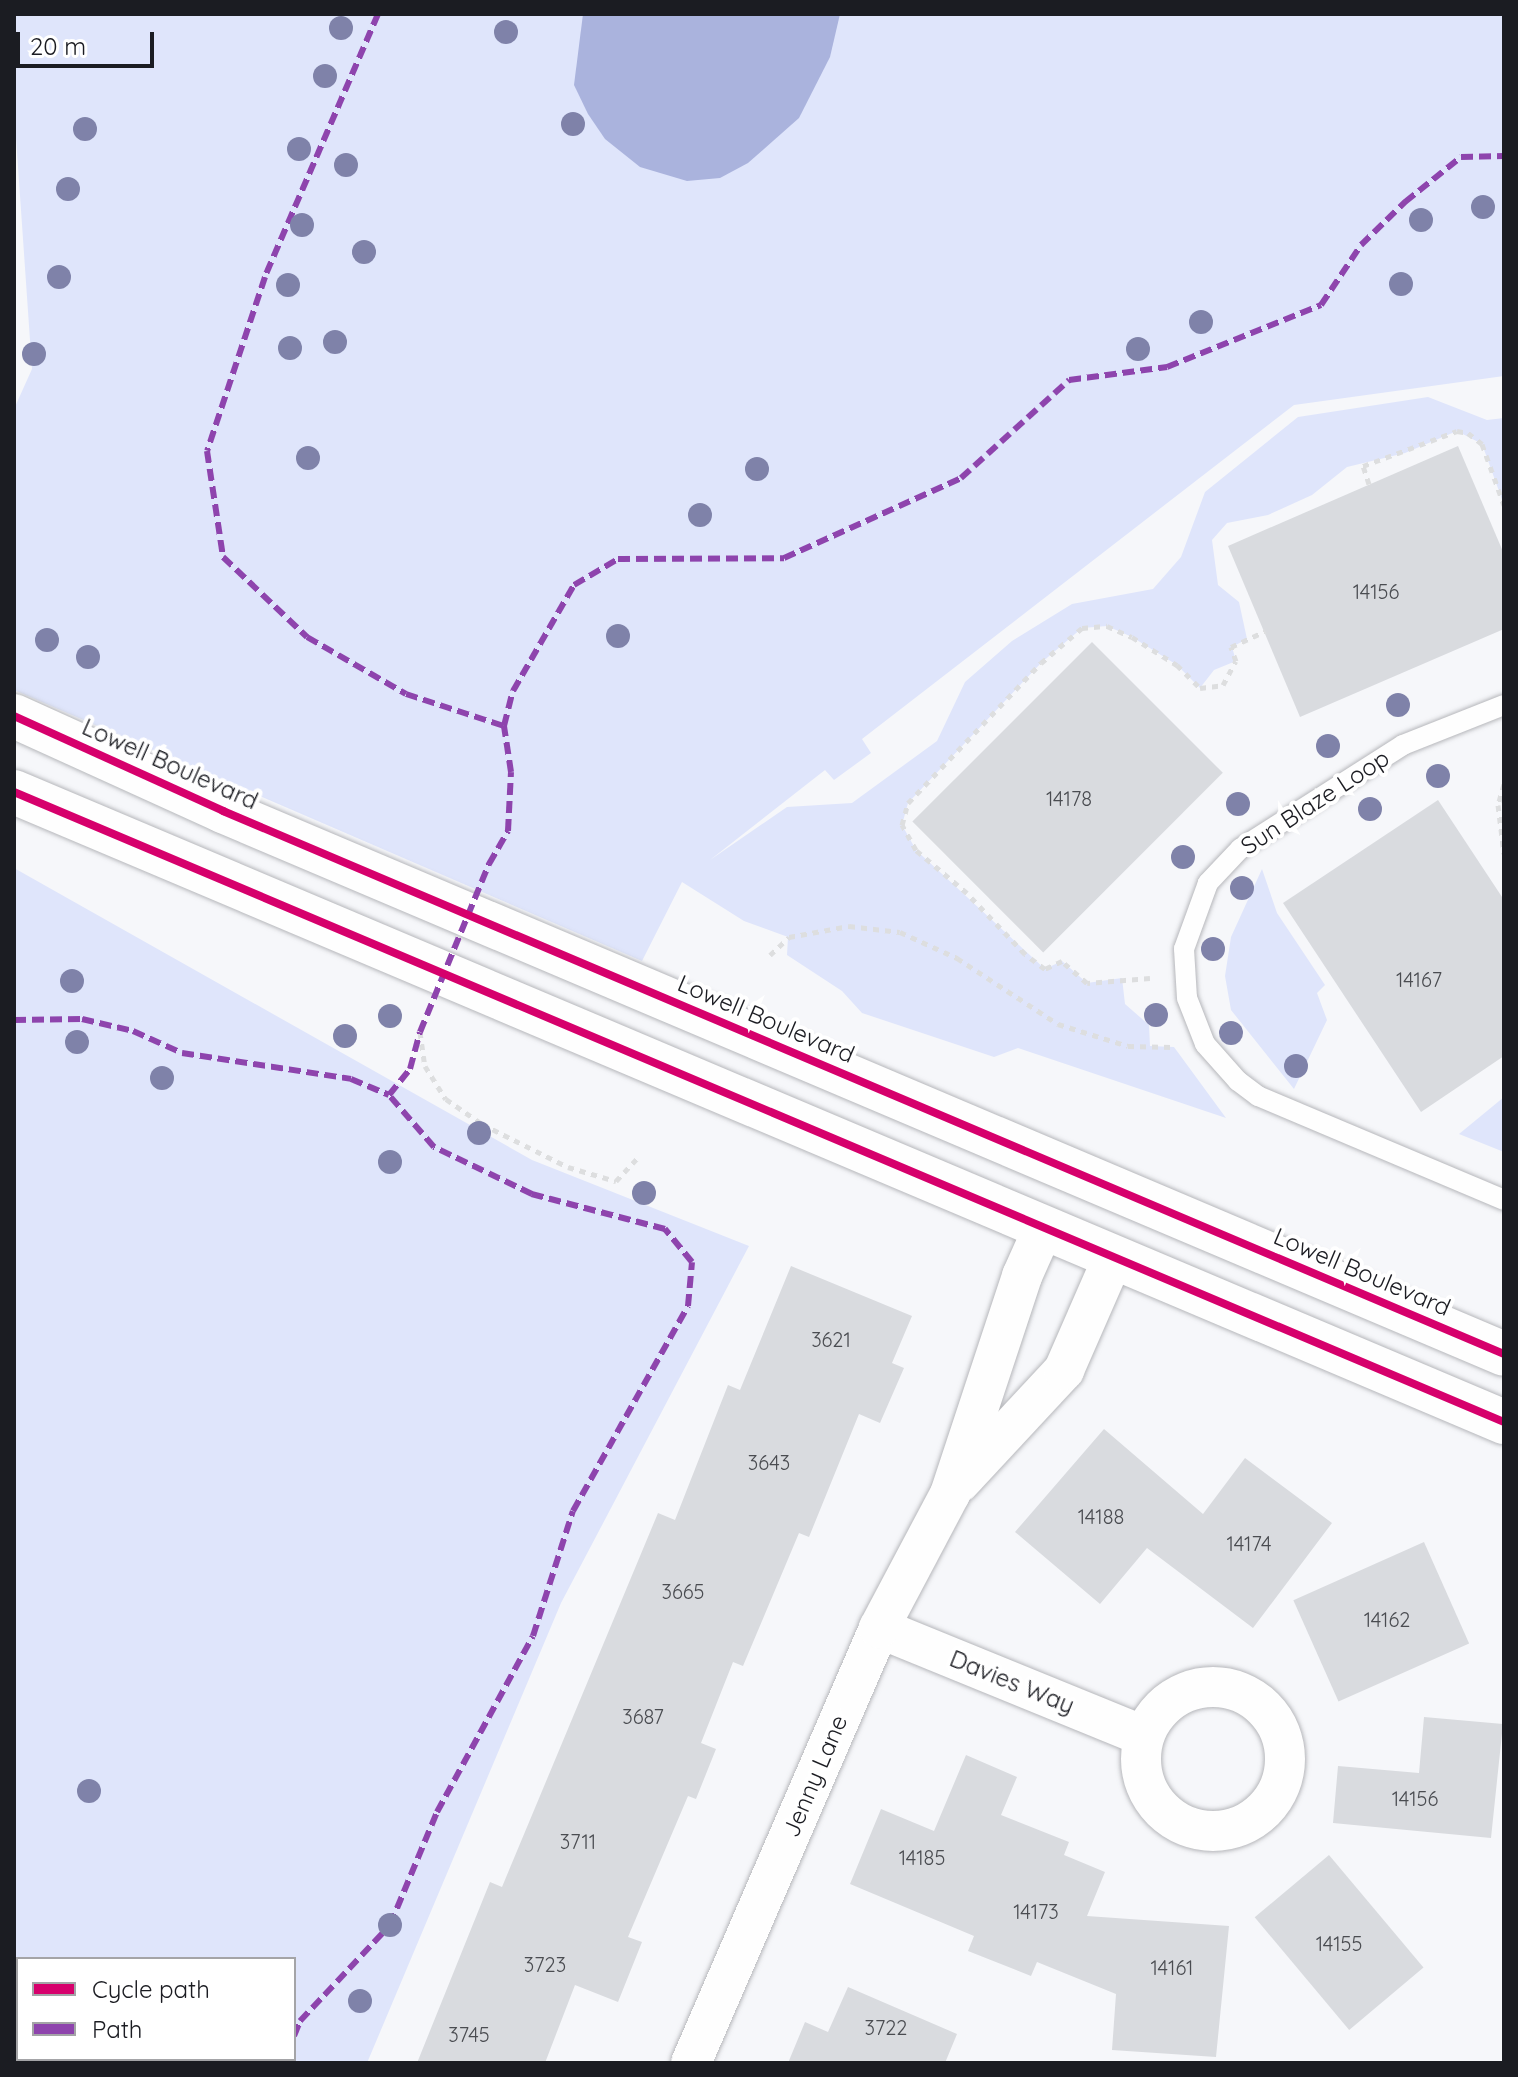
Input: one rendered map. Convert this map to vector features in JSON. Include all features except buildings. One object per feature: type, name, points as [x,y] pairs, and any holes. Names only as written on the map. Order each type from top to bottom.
[{"type":"main road","name":"Lowell Boulevard","points":[[14,716],[252,823],[1504,1354]]},
{"type":"main road","points":[[14,792],[1504,1422]]},
{"type":"street","name":"Jenny Lane","points":[[691,2063],[879,1628],[950,1494],[1043,1229]]},
{"type":"street","name":"Jenny Lane","points":[[950,1494],[1064,1370],[1113,1258]]},
{"type":"street","name":"Davies Way","points":[[879,1628],[1144,1736]]},
{"type":"lane","name":"Sun Blaze Loop","points":[[1504,705],[1403,745],[1329,788],[1229,860],[1197,904],[1184,949],[1187,998],[1201,1032],[1238,1081],[1258,1096],[1504,1200]]},
{"type":"path","points":[[1369,484],[1363,466],[1457,431],[1468,433],[1482,444],[1504,505]]},
{"type":"path","points":[[1150,978],[1087,983],[1062,961],[1045,969],[1025,954],[967,893],[916,850],[902,825],[908,803],[1041,663],[1082,628],[1107,626],[1132,637],[1177,665],[1200,688],[1223,685],[1236,661],[1231,647],[1265,631]]},
{"type":"path","points":[[1504,784],[1498,805],[1504,854]]},
{"type":"path","points":[[770,955],[789,937],[849,926],[900,932],[957,958],[1058,1024],[1128,1046],[1174,1047],[1201,1032]]},
{"type":"path","points":[[420,1032],[425,1066],[446,1099],[482,1124],[568,1167],[616,1181],[639,1156]]},
{"type":"shaded area","points":[[14,14],[1504,14],[1504,376],[1294,405],[862,739],[871,753],[834,780],[825,770],[710,860],[787,807],[852,803],[937,741],[965,682],[1012,641],[1072,604],[1153,589],[1181,557],[1205,492],[1298,417],[1428,397],[1487,420],[1504,418],[1504,505],[1482,444],[1457,431],[1405,453],[1347,467],[1312,495],[1268,515],[1227,523],[1212,540],[1218,585],[1239,602],[1247,639],[1232,647],[1236,661],[1214,670],[1200,688],[1177,665],[1132,637],[1107,626],[1082,628],[1041,663],[908,803],[902,825],[916,850],[1045,969],[1062,961],[1087,983],[1122,978],[1125,1004],[1149,1025],[1150,1046],[1174,1047],[1226,1118],[1018,1048],[994,1057],[862,1013],[842,991],[787,955],[788,937],[744,921],[682,882],[642,961],[14,690],[14,409],[32,369],[14,109]]},
{"type":"shaded area","points":[[14,868],[532,1160],[749,1246],[561,1603],[367,2063],[14,2063]]},
{"type":"shaded area","points":[[1262,869],[1277,913],[1325,985],[1317,993],[1327,1020],[1294,1089],[1231,1010],[1225,976],[1231,937]]},
{"type":"shaded area","points":[[1504,1097],[1504,1152],[1459,1134]]},
{"type":"water","points":[[583,14],[840,14],[830,57],[799,118],[748,163],[720,178],[687,181],[640,167],[605,139],[588,114],[574,85]]},
{"type":"marked path","points":[[378,14],[265,277],[207,451],[223,557],[307,637],[406,694],[504,726]]},
{"type":"marked path","points":[[296,2031],[300,2021],[390,1925],[437,1812],[533,1636],[573,1511],[688,1306],[692,1262],[665,1229],[532,1194],[434,1147],[389,1095],[410,1069],[420,1032],[489,864],[508,831],[511,772],[504,726],[513,691],[574,585],[618,559],[784,558],[961,478],[1069,380],[1167,367],[1321,305],[1361,245],[1405,202],[1461,157],[1504,156]]},
{"type":"marked path","points":[[14,1020],[82,1019],[133,1031],[182,1053],[351,1079],[389,1095]]},
{"type":"cycle path","points":[[14,716],[223,811],[1504,1354]]},
{"type":"cycle path","points":[[14,792],[1504,1422]]}]
